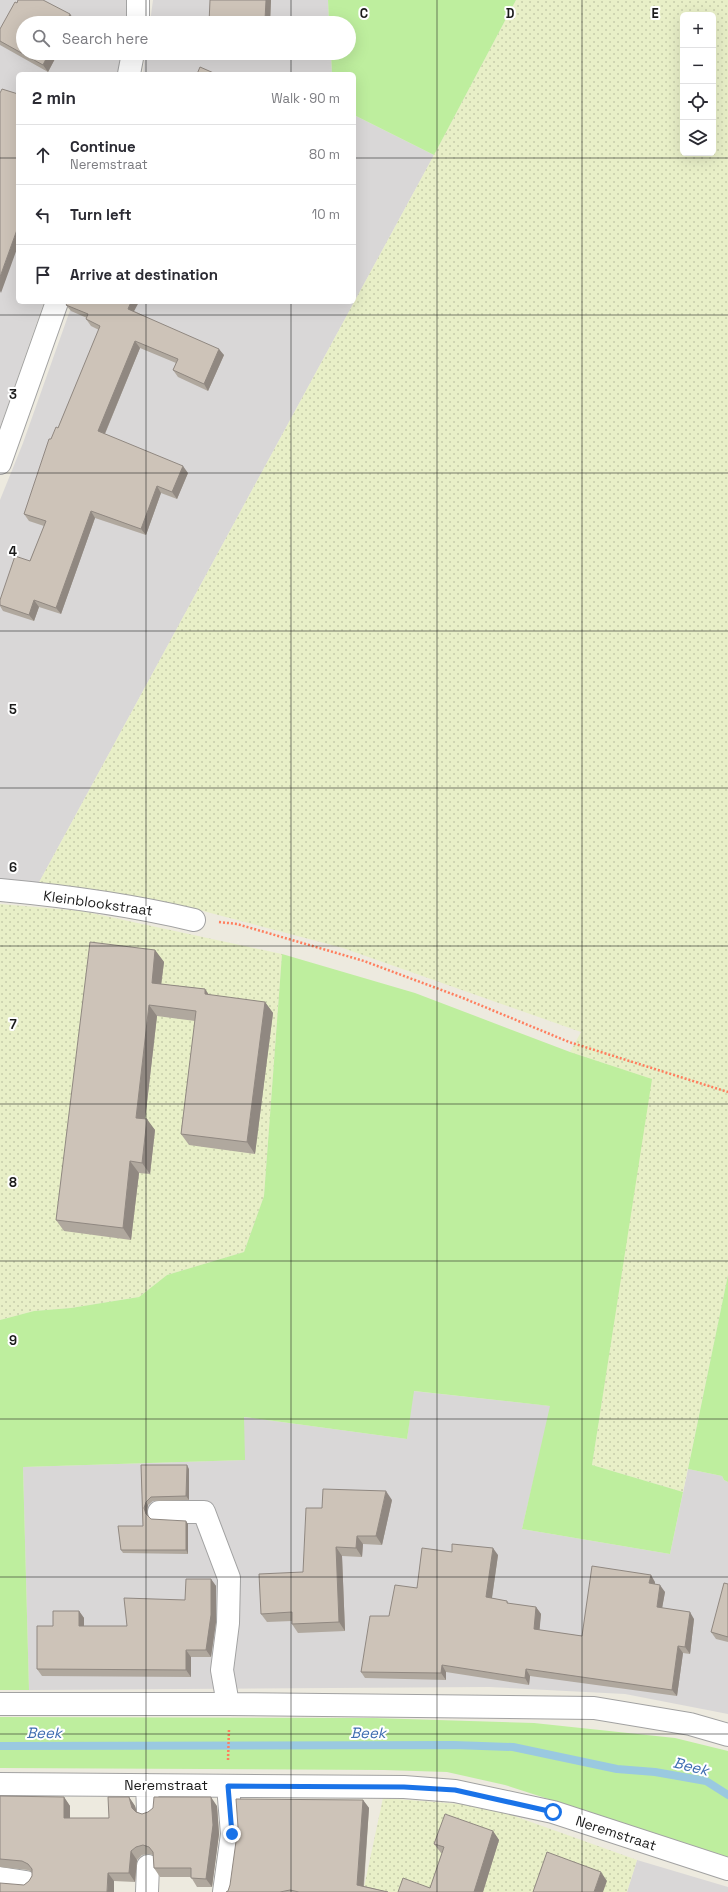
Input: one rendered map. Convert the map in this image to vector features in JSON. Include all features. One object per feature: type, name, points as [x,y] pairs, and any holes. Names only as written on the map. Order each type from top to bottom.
[{"type":"street","points":[[138,0],[138,16]]},
{"type":"street","points":[[129,72],[132,60]]},
{"type":"street","points":[[0,463],[56,304]]},
{"type":"street","name":"Kleinblookstraat","points":[[0,890],[154,910],[194,920]]},
{"type":"street","points":[[160,1512],[204,1512],[229,1578],[228,1623],[222,1670],[228,1704]]},
{"type":"street","points":[[0,1704],[228,1704],[594,1708],[690,1724],[728,1735]]},
{"type":"street","name":"Neremstraat","points":[[0,1784],[404,1787],[455,1790],[553,1812],[728,1869]]},
{"type":"street","points":[[147,1785],[148,1810]]},
{"type":"street","points":[[224,1892],[232,1834],[228,1786]]},
{"type":"street","points":[[147,1892],[148,1866]]},
{"type":"street","points":[[0,1878],[26,1882]]},
{"type":"path","points":[[194,920],[237,924],[364,961],[464,998],[569,1042],[728,1092]]},
{"type":"path","points":[[228,1754],[229,1731]]},
{"type":"shaded area","points":[[0,0],[129,0],[128,16],[16,16],[16,60],[121,60],[118,72],[16,72],[16,304],[43,304],[0,427]]},
{"type":"shaded area","points":[[153,0],[328,0],[329,16],[151,16]]},
{"type":"shaded area","points":[[144,60],[331,60],[332,72],[143,72]]},
{"type":"shaded area","points":[[356,116],[434,155],[356,299]]},
{"type":"shaded area","points":[[72,304],[353,304],[36,888],[0,884],[0,500],[23,443]]},
{"type":"shaded area","points":[[413,1391],[551,1406],[522,1529],[670,1554],[688,1469],[722,1476],[724,1480],[728,1482],[728,1714],[625,1694],[489,1687],[29,1690],[23,1467],[244,1460],[244,1417],[407,1439]]},
{"type":"shaded area","points":[[637,1860],[728,1887],[728,1892],[627,1892]]},
{"type":"green space","points":[[328,0],[516,0],[434,155],[356,116],[356,72],[332,72],[331,60],[356,60],[356,16],[329,16]]},
{"type":"green space","points":[[516,0],[728,0],[728,1275],[683,1492],[592,1465],[651,1079],[570,1052],[581,1032],[343,948],[188,907],[36,888],[353,304],[356,304],[356,299]]},
{"type":"green space","points":[[0,904],[82,911],[282,954],[264,1196],[244,1252],[167,1275],[139,1297],[71,1308],[34,1311],[0,1320]]},
{"type":"green space","points":[[282,954],[415,993],[570,1052],[652,1079],[592,1465],[683,1492],[670,1554],[522,1529],[550,1406],[414,1391],[407,1439],[244,1417],[245,1460],[23,1467],[29,1690],[0,1690],[0,1320],[34,1311],[71,1308],[139,1297],[167,1275],[244,1252],[264,1196]]},
{"type":"green space","points":[[728,1275],[728,1482],[724,1480],[722,1476],[688,1469]]},
{"type":"green space","points":[[0,1717],[373,1718],[534,1723],[675,1738],[728,1751],[728,1857],[505,1785],[447,1772],[384,1770],[0,1768]]},
{"type":"green space","points":[[383,1798],[486,1806],[637,1860],[627,1892],[363,1892]]},
{"type":"building","points":[[18,0],[43,0],[70,14],[69,16],[16,16],[16,50],[0,41],[0,29],[15,2],[17,3]]},
{"type":"building","points":[[210,0],[266,0],[265,16],[209,16]]},
{"type":"building","points":[[34,60],[46,60],[43,65]]},
{"type":"building","points":[[200,67],[211,72],[198,72]]},
{"type":"building","points":[[2,89],[16,93],[16,233],[0,277],[0,93]]},
{"type":"building","points":[[130,304],[128,309],[219,349],[204,384],[173,370],[178,359],[135,341],[98,431],[183,466],[172,492],[157,486],[141,529],[91,511],[56,608],[34,600],[29,615],[0,605],[0,600],[15,556],[30,561],[46,521],[24,514],[49,439],[51,439],[56,427],[58,428],[100,326],[86,319],[88,314],[66,305]]},
{"type":"building","points":[[90,942],[155,950],[152,983],[205,989],[205,994],[265,1002],[247,1142],[181,1134],[196,1011],[149,1005],[136,1118],[147,1119],[142,1163],[130,1161],[123,1228],[56,1220]]},
{"type":"building","points":[[141,1465],[187,1465],[186,1496],[151,1497],[146,1502],[144,1508],[146,1514],[151,1519],[186,1521],[186,1550],[121,1550],[118,1526],[143,1526]]},
{"type":"building","points":[[323,1489],[386,1491],[376,1536],[357,1536],[356,1548],[336,1547],[339,1622],[292,1624],[292,1612],[261,1614],[259,1574],[303,1572],[306,1508],[322,1508]]},
{"type":"building","points":[[452,1544],[493,1548],[486,1597],[507,1601],[507,1603],[536,1607],[534,1629],[582,1636],[592,1566],[651,1575],[649,1583],[660,1585],[657,1607],[690,1612],[685,1647],[678,1646],[672,1690],[526,1669],[525,1678],[442,1665],[441,1673],[361,1672],[370,1616],[389,1616],[395,1585],[417,1588],[422,1548],[452,1552]]},
{"type":"building","points":[[186,1579],[211,1579],[211,1615],[206,1650],[186,1650],[186,1670],[37,1669],[37,1626],[53,1626],[53,1611],[79,1611],[79,1626],[127,1626],[124,1598],[185,1600]]},
{"type":"building","points":[[724,1583],[728,1584],[728,1637],[711,1632]]},
{"type":"building","points":[[0,1796],[64,1797],[64,1818],[109,1818],[108,1797],[129,1797],[132,1808],[136,1812],[142,1814],[153,1808],[154,1797],[211,1797],[213,1825],[206,1879],[191,1878],[191,1868],[154,1868],[153,1852],[149,1847],[143,1845],[136,1847],[131,1851],[129,1873],[108,1873],[107,1892],[0,1892],[0,1883],[24,1885],[32,1876],[32,1869],[28,1864],[22,1861],[0,1859]]},
{"type":"building","points":[[236,1799],[363,1800],[357,1885],[388,1892],[299,1892],[290,1890],[280,1892],[226,1892],[228,1891],[230,1885],[238,1827]]},
{"type":"building","points":[[445,1814],[493,1831],[474,1892],[398,1892],[403,1878],[430,1888],[444,1847],[434,1844]]},
{"type":"building","points":[[547,1852],[601,1872],[594,1892],[533,1892]]},
{"type":"waterway","name":"Beek","points":[[0,1746],[454,1745],[513,1747],[617,1769],[655,1772],[706,1781],[728,1795]]},
{"type":"route","points":[[232,1834],[228,1786],[404,1787],[455,1790],[553,1812]]}]
